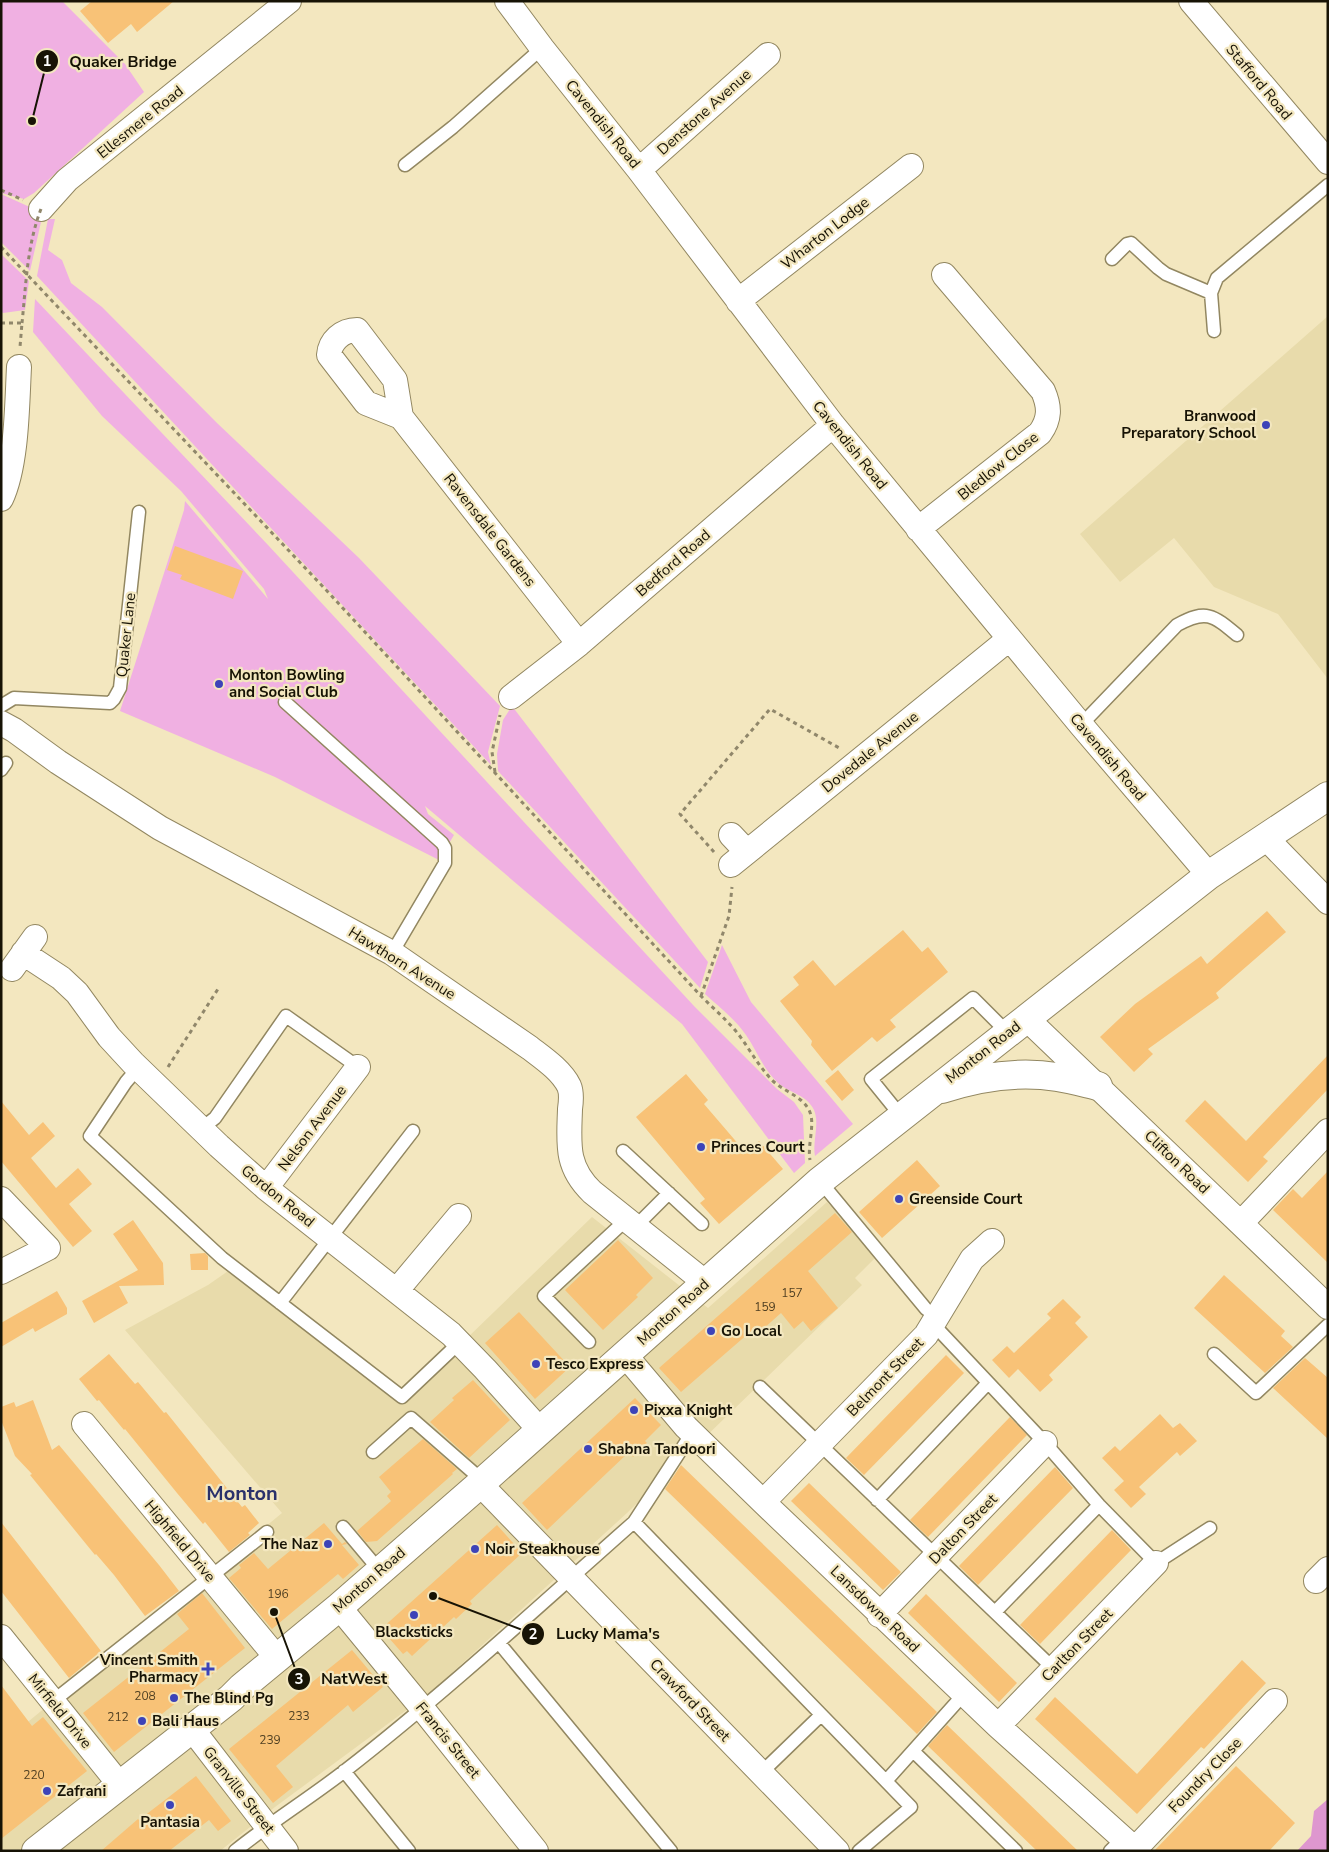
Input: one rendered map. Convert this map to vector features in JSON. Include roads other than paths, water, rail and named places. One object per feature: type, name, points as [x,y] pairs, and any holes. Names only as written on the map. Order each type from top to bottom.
[{"type":"main road","name":"Monton Road","points":[[42,1849],[192,1729],[339,1607],[482,1483],[821,1180],[1209,875],[1328,796]]},
{"type":"main road","points":[[931,1092],[971,1080],[1013,1076],[1057,1076],[1098,1086]]},
{"type":"street","name":"Ellesmere Road","points":[[42,209],[67,180],[289,1]]},
{"type":"street","name":"Cavendish Road","points":[[507,1],[542,48],[640,170],[833,426],[1080,724],[1209,875]]},
{"type":"street","name":"Stafford Road","points":[[1191,1],[1328,162]]},
{"type":"street","name":"Denstone Avenue","points":[[640,170],[768,55]]},
{"type":"street","name":"Wharton Lodge","points":[[738,300],[912,166]]},
{"type":"street","name":"Bledlow Close","points":[[918,528],[1040,434],[1049,416],[1048,403],[1043,390],[968,290],[944,275]]},
{"type":"street","points":[[1,499],[10,472],[16,420],[19,367]]},
{"type":"street","name":"Ravensdale Gardens","points":[[401,417],[579,644]]},
{"type":"street","name":"Bedford Road","points":[[511,697],[579,644],[833,426]]},
{"type":"street","name":"Dovedale Avenue","points":[[731,835],[739,858],[1010,639]]},
{"type":"street","name":"Hawthorn Avenue","points":[[1,723],[160,828],[392,953],[523,1042],[563,1078],[569,1087],[571,1096],[569,1137],[571,1159],[574,1169],[583,1184],[706,1283]]},
{"type":"street","points":[[1266,838],[1328,902]]},
{"type":"street","name":"Gordon Road","points":[[24,953],[61,978],[77,992],[109,1037],[138,1068],[201,1130],[266,1188],[460,1342],[540,1430]]},
{"type":"street","name":"Clifton Road","points":[[1017,1025],[1098,1086],[1328,1307]]},
{"type":"street","name":"Nelson Avenue","points":[[266,1188],[358,1068]]},
{"type":"street","points":[[1241,1223],[1328,1131]]},
{"type":"street","points":[[1,1199],[48,1248],[1,1272]]},
{"type":"street","points":[[396,1290],[459,1216]]},
{"type":"street","name":"Belmont Street","points":[[763,1502],[926,1335],[972,1259],[992,1240]]},
{"type":"street","name":"Lansdowne Road","points":[[625,1355],[692,1433],[880,1615],[1126,1847]]},
{"type":"street","name":"Highfield Drive","points":[[84,1424],[277,1658]]},
{"type":"street","name":"Dalton Street","points":[[880,1615],[1045,1443]]},
{"type":"street","name":"Crawford Street","points":[[482,1483],[837,1851]]},
{"type":"street","name":"Carlton Street","points":[[998,1726],[1156,1563]]},
{"type":"street","name":"Francis Street","points":[[339,1607],[536,1851]]},
{"type":"street","name":"Mirfield Drive","points":[[1,1637],[120,1785]]},
{"type":"street","name":"Foundry Close","points":[[1126,1847],[1275,1701]]},
{"type":"street","name":"Granville Street","points":[[192,1729],[286,1851]]},
{"type":"lane","points":[[405,165],[453,127],[542,48]]},
{"type":"lane","points":[[1214,331],[1211,293],[1217,278],[1328,185]]},
{"type":"lane","points":[[1112,259],[1127,244],[1131,243],[1166,274],[1211,293]]},
{"type":"lane","name":"Quaker Lane","points":[[1,706],[14,698],[110,703],[114,699],[120,688],[139,512]]},
{"type":"lane","points":[[1080,724],[1177,625],[1191,618],[1205,615],[1217,619],[1237,635]]},
{"type":"lane","points":[[285,702],[442,842],[445,848],[445,863],[392,953]]},
{"type":"lane","points":[[901,1116],[871,1079],[973,998],[1017,1025]]},
{"type":"lane","points":[[201,1130],[215,1118],[286,1016],[358,1068]]},
{"type":"lane","points":[[138,1068],[126,1082],[90,1136],[222,1258],[402,1397],[460,1342]]},
{"type":"lane","points":[[280,1303],[413,1132]]},
{"type":"lane","points":[[622,1150],[702,1224]]},
{"type":"lane","points":[[821,1180],[926,1310],[988,1383],[1045,1443],[1099,1505],[1156,1563],[1210,1528]]},
{"type":"lane","points":[[589,1342],[544,1296],[630,1223],[669,1194]]},
{"type":"lane","points":[[1214,1354],[1256,1393],[1328,1325]]},
{"type":"lane","points":[[877,1500],[988,1383]]},
{"type":"lane","points":[[760,1387],[1054,1669]]},
{"type":"lane","points":[[373,1452],[411,1418],[482,1483]]},
{"type":"lane","points":[[235,1851],[266,1826],[344,1771],[422,1708],[499,1643],[634,1522],[692,1433]]},
{"type":"lane","points":[[995,1612],[1099,1505]]},
{"type":"lane","points":[[634,1522],[911,1807],[859,1851]]},
{"type":"lane","points":[[343,1528],[380,1571]]},
{"type":"lane","points":[[52,1702],[267,1532]]},
{"type":"lane","points":[[499,1643],[671,1851]]},
{"type":"lane","points":[[886,1781],[964,1694]]},
{"type":"lane","points":[[761,1773],[821,1715]]},
{"type":"lane","points":[[912,1751],[1016,1851]]},
{"type":"lane","points":[[344,1771],[409,1851]]},
{"type":"place","name":"Quaker Bridge","points":[[32,121]]},
{"type":"place","name":"Branwood Preparatory School","points":[[1266,425]]},
{"type":"place","name":"Monton Bowling and Social Club","points":[[219,684]]},
{"type":"place","name":"Princes Court","points":[[701,1147]]},
{"type":"place","name":"Greenside Court","points":[[899,1199]]},
{"type":"place","name":"Go Local","points":[[711,1331]]},
{"type":"place","name":"Tesco Express","points":[[536,1364]]},
{"type":"place","name":"Pixxa Knight","points":[[634,1410]]},
{"type":"place","name":"Shabna Tandoori","points":[[588,1449]]},
{"type":"place","name":"The Naz","points":[[328,1544]]},
{"type":"place","name":"Noir Steakhouse","points":[[475,1549]]},
{"type":"place","name":"Lucky Mama's","points":[[433,1596]]},
{"type":"place","name":"NatWest","points":[[274,1612]]},
{"type":"place","name":"Blacksticks","points":[[414,1615]]},
{"type":"place","name":"Vincent Smith Pharmacy","points":[[208,1669]]},
{"type":"place","name":"The Blind Pg","points":[[174,1698]]},
{"type":"place","name":"Bali Haus","points":[[142,1721]]},
{"type":"place","name":"Zafrani","points":[[47,1791]]},
{"type":"place","name":"Pantasia","points":[[170,1805]]},
{"type":"district","name":"Monton","points":[[242,1493]]}]
